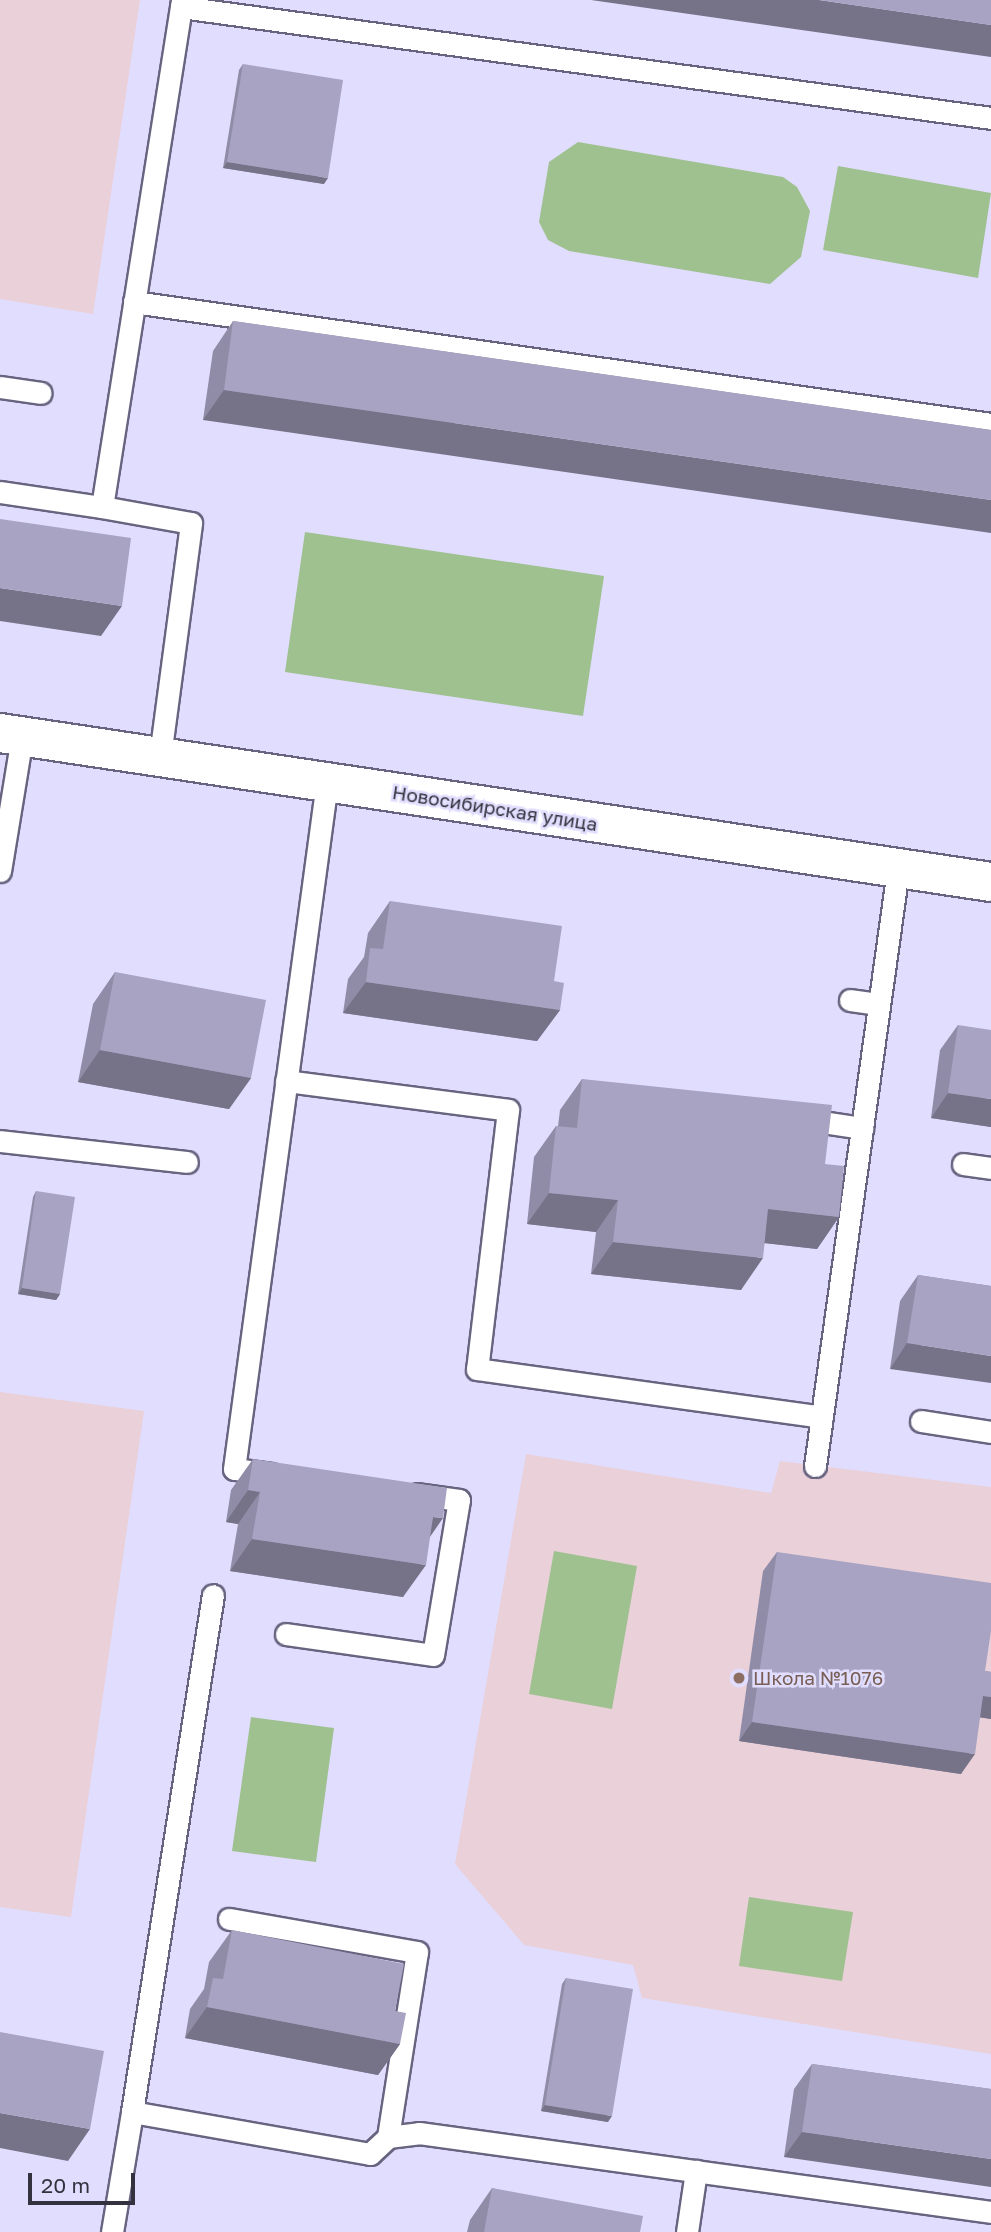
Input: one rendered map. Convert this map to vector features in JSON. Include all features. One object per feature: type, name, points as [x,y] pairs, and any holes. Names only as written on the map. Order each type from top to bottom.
[{"type":"street","name":"Новосибирская улица","points":[[11,734],[991,882]]},
{"type":"lane","points":[[102,508],[182,4],[991,118]]},
{"type":"lane","points":[[134,302],[991,424]]},
{"type":"lane","points":[[0,387],[41,393]]},
{"type":"lane","points":[[0,492],[191,523],[160,756]]},
{"type":"lane","points":[[5,874],[11,734]]},
{"type":"lane","points":[[287,1476],[234,1469],[327,782]]},
{"type":"lane","points":[[815,1466],[898,869]]},
{"type":"lane","points":[[850,1000],[879,1004]]},
{"type":"lane","points":[[286,1081],[508,1111],[477,1369],[822,1417]]},
{"type":"lane","points":[[774,1115],[862,1128]]},
{"type":"lane","points":[[0,1141],[187,1162]]},
{"type":"lane","points":[[964,1164],[991,1168]]},
{"type":"lane","points":[[921,1421],[991,1432]]},
{"type":"lane","points":[[286,1634],[433,1656],[459,1500],[393,1491]]},
{"type":"lane","points":[[112,2232],[213,1595]]},
{"type":"lane","points":[[229,1919],[417,1952],[388,2137]]},
{"type":"lane","points":[[132,2112],[370,2154],[388,2137],[419,2133],[991,2212]]},
{"type":"lane","points":[[687,2232],[696,2171]]},
{"type":"shaded area","points":[[0,0],[140,0],[93,314],[0,299]]},
{"type":"shaded area","points":[[0,1392],[144,1411],[71,1917],[0,1907]]},
{"type":"shaded area","name":"Школа №1076","points":[[526,1454],[771,1493],[780,1461],[991,1487],[991,2054],[642,1998],[633,1965],[524,1945],[455,1864]]},
{"type":"green space","points":[[578,142],[783,177],[797,187],[810,211],[801,257],[770,284],[569,251],[548,240],[539,222],[549,162]]},
{"type":"green space","points":[[838,166],[991,193],[978,278],[823,250]]},
{"type":"green space","points":[[305,532],[604,576],[583,716],[285,672]]},
{"type":"green space","points":[[554,1551],[637,1566],[612,1709],[529,1694]]},
{"type":"green space","points":[[251,1717],[334,1728],[316,1862],[232,1851]]},
{"type":"green space","points":[[749,1897],[853,1912],[842,1981],[739,1966]]},
{"type":"building","points":[[819,0],[991,0],[991,25]]},
{"type":"building","points":[[243,64],[343,80],[328,178],[227,162]]},
{"type":"building","points":[[233,321],[991,430],[991,500],[224,390]]},
{"type":"building","points":[[0,519],[131,538],[122,606],[0,588]]},
{"type":"building","points":[[390,901],[562,926],[554,981],[564,983],[560,1010],[366,982],[370,948],[383,949]]},
{"type":"building","points":[[115,972],[266,1000],[251,1078],[100,1050]]},
{"type":"building","points":[[958,1025],[991,1030],[991,1099],[948,1093]]},
{"type":"building","points":[[582,1079],[832,1105],[825,1164],[844,1166],[839,1217],[768,1209],[763,1258],[613,1242],[618,1200],[549,1193],[556,1126],[577,1128]]},
{"type":"building","points":[[36,1191],[75,1197],[60,1294],[22,1288]]},
{"type":"building","points":[[918,1275],[991,1286],[991,1356],[907,1343]]},
{"type":"building","points":[[253,1459],[447,1488],[443,1518],[433,1517],[426,1565],[252,1539],[260,1492],[248,1490]]},
{"type":"building","points":[[777,1552],[991,1583],[991,1631],[985,1671],[991,1672],[991,1697],[983,1696],[975,1754],[752,1722]]},
{"type":"building","points":[[232,1930],[404,1964],[395,2011],[406,2013],[400,2044],[207,2007],[213,1978],[223,1979]]},
{"type":"building","points":[[566,1978],[633,1989],[612,2116],[545,2105]]},
{"type":"building","points":[[0,2032],[104,2051],[90,2129],[0,2113]]},
{"type":"building","points":[[812,2064],[991,2089],[991,2159],[802,2132]]},
{"type":"building","points":[[492,2188],[643,2216],[640,2232],[484,2232]]},
{"type":"place","name":"Школа №1076","points":[[739,1678]]}]
